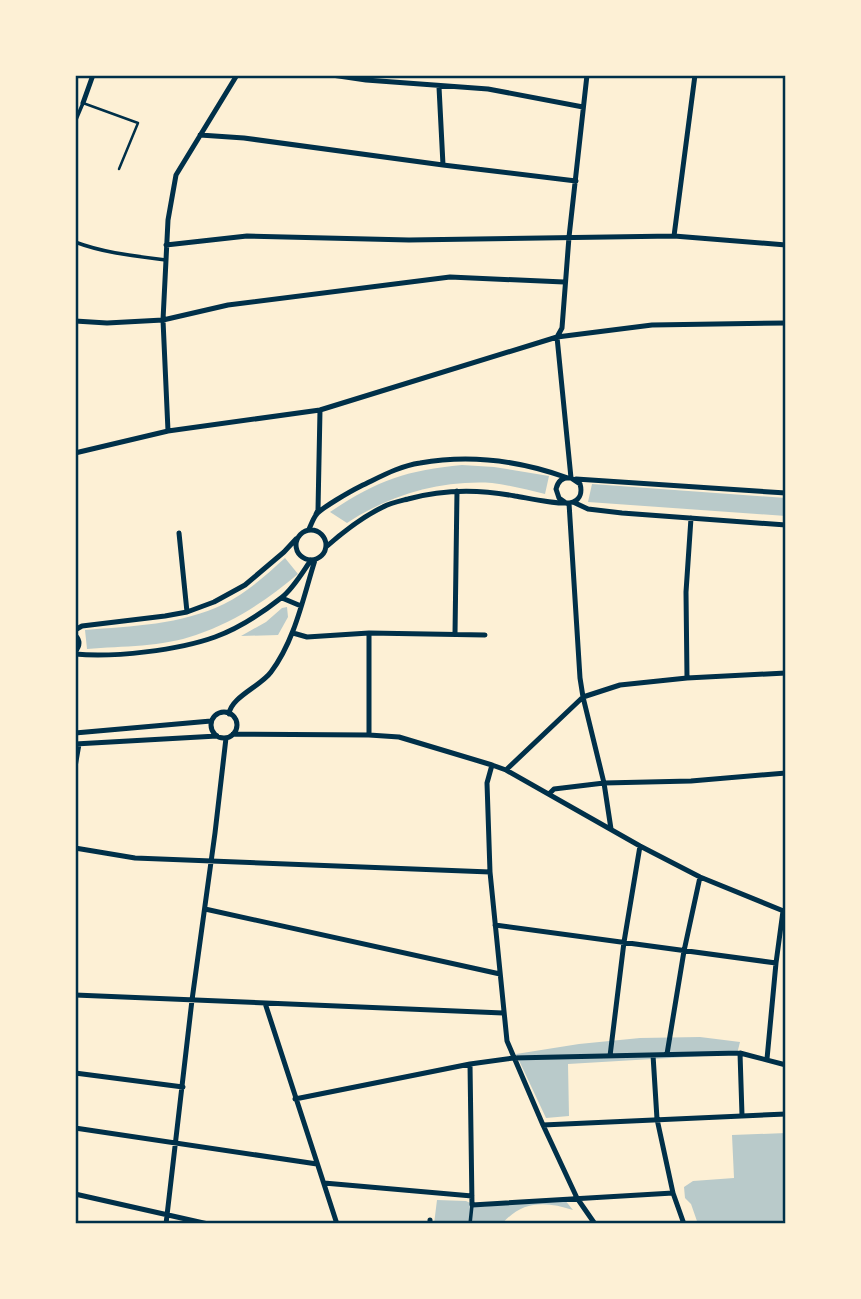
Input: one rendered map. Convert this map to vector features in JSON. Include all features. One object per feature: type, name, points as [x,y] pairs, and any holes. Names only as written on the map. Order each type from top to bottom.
[{"type":"street","points":[[75,122],[93,75]]},
{"type":"street","points":[[167,431],[163,320],[168,220],[176,175],[237,75]]},
{"type":"street","points":[[332,75],[488,89],[583,107]]},
{"type":"street","points":[[571,478],[558,337],[562,328],[564,282],[587,75]]},
{"type":"street","points":[[674,236],[695,75]]},
{"type":"street","points":[[439,86],[443,165]]},
{"type":"street","points":[[200,135],[244,138],[576,181]]},
{"type":"street","points":[[166,245],[247,236],[410,240],[674,236],[786,245]]},
{"type":"street","points":[[75,242],[122,254],[166,260]]},
{"type":"street","points":[[75,321],[107,323],[163,320],[228,305],[450,277],[564,282]]},
{"type":"street","points":[[75,453],[167,431],[320,410],[558,337],[652,325],[786,323]]},
{"type":"street","points":[[316,514],[348,492],[396,470],[419,463],[461,459],[532,467],[571,478],[577,481],[581,488],[580,496],[570,502],[550,502],[494,492],[457,491],[431,493],[384,506],[344,531],[326,547],[322,555],[313,560],[282,597],[216,637],[177,647],[121,654],[90,656],[75,653],[79,645],[75,632],[82,626],[187,612],[214,602],[245,585],[284,552],[301,533],[309,529],[316,514],[318,510],[320,410]]},
{"type":"street","points":[[786,493],[571,478],[560,481],[556,489],[559,498],[588,509],[786,525]]},
{"type":"street","points":[[455,634],[457,491]]},
{"type":"street","points":[[570,502],[580,678],[604,783],[611,829]]},
{"type":"street","points":[[688,678],[686,592],[691,518]]},
{"type":"street","points":[[309,529],[322,534],[326,547]]},
{"type":"street","points":[[179,533],[187,612]]},
{"type":"street","points":[[296,540],[298,554],[313,560]]},
{"type":"street","points":[[229,714],[236,701],[271,673],[293,633],[313,560]]},
{"type":"street","points":[[282,597],[301,606]]},
{"type":"street","points":[[293,633],[307,637],[369,634],[485,635]]},
{"type":"street","points":[[369,634],[369,735]]},
{"type":"street","points":[[506,770],[583,696],[620,685],[786,673]]},
{"type":"street","points":[[75,733],[211,721],[221,713],[232,716],[236,723],[233,734]]},
{"type":"street","points":[[211,721],[212,730],[218,736]]},
{"type":"street","points":[[75,767],[77,744],[218,736],[226,738],[233,734],[399,737],[506,770],[700,877],[785,912],[776,962],[767,1059]]},
{"type":"street","points":[[166,1224],[226,738]]},
{"type":"street","points":[[492,765],[487,783],[490,872],[507,1041],[542,1125],[577,1198],[595,1224]]},
{"type":"street","points":[[549,794],[554,789],[604,783],[691,781],[786,773]]},
{"type":"street","points":[[610,1056],[624,942],[640,846]]},
{"type":"street","points":[[75,848],[135,858],[490,872]]},
{"type":"street","points":[[667,1054],[684,951],[700,877]]},
{"type":"street","points":[[205,909],[500,974]]},
{"type":"street","points":[[495,925],[776,962]]},
{"type":"street","points":[[75,996],[503,1013]]},
{"type":"street","points":[[265,1003],[337,1224]]},
{"type":"street","points":[[740,1053],[742,1115]]},
{"type":"street","points":[[295,1099],[513,1058],[740,1053],[786,1065]]},
{"type":"street","points":[[653,1055],[657,1119],[673,1193],[684,1224]]},
{"type":"street","points":[[470,1064],[470,1224]]},
{"type":"street","points":[[75,1073],[183,1087]]},
{"type":"street","points":[[542,1125],[786,1114]]},
{"type":"street","points":[[75,1128],[317,1164]]},
{"type":"street","points":[[324,1184],[472,1196]]},
{"type":"street","points":[[472,1205],[673,1193]]},
{"type":"street","points":[[75,1194],[208,1224]]},
{"type":"lane","points":[[83,103],[138,123],[119,169]]},
{"type":"shaded area","points":[[462,465],[549,476],[545,494],[492,483],[454,484],[398,497],[347,523],[330,512],[362,492],[393,479],[425,470]]},
{"type":"shaded area","points":[[592,484],[786,498],[786,516],[588,502]]},
{"type":"shaded area","points":[[285,558],[298,574],[262,601],[224,624],[170,642],[87,649],[85,630],[156,623],[208,611],[241,595]]},
{"type":"shaded area","points":[[287,607],[288,617],[278,635],[241,636],[266,622],[282,608]]},
{"type":"shaded area","points":[[700,1037],[740,1042],[737,1054],[568,1064],[569,1116],[546,1118],[516,1054],[640,1038]]},
{"type":"shaded area","points":[[786,1133],[786,1211],[782,1221],[698,1224],[691,1204],[685,1198],[684,1187],[693,1181],[734,1178],[732,1135]]},
{"type":"shaded area","points":[[564,1199],[573,1210],[544,1204],[518,1210],[502,1224],[434,1224],[437,1200],[466,1201],[479,1207]]}]
